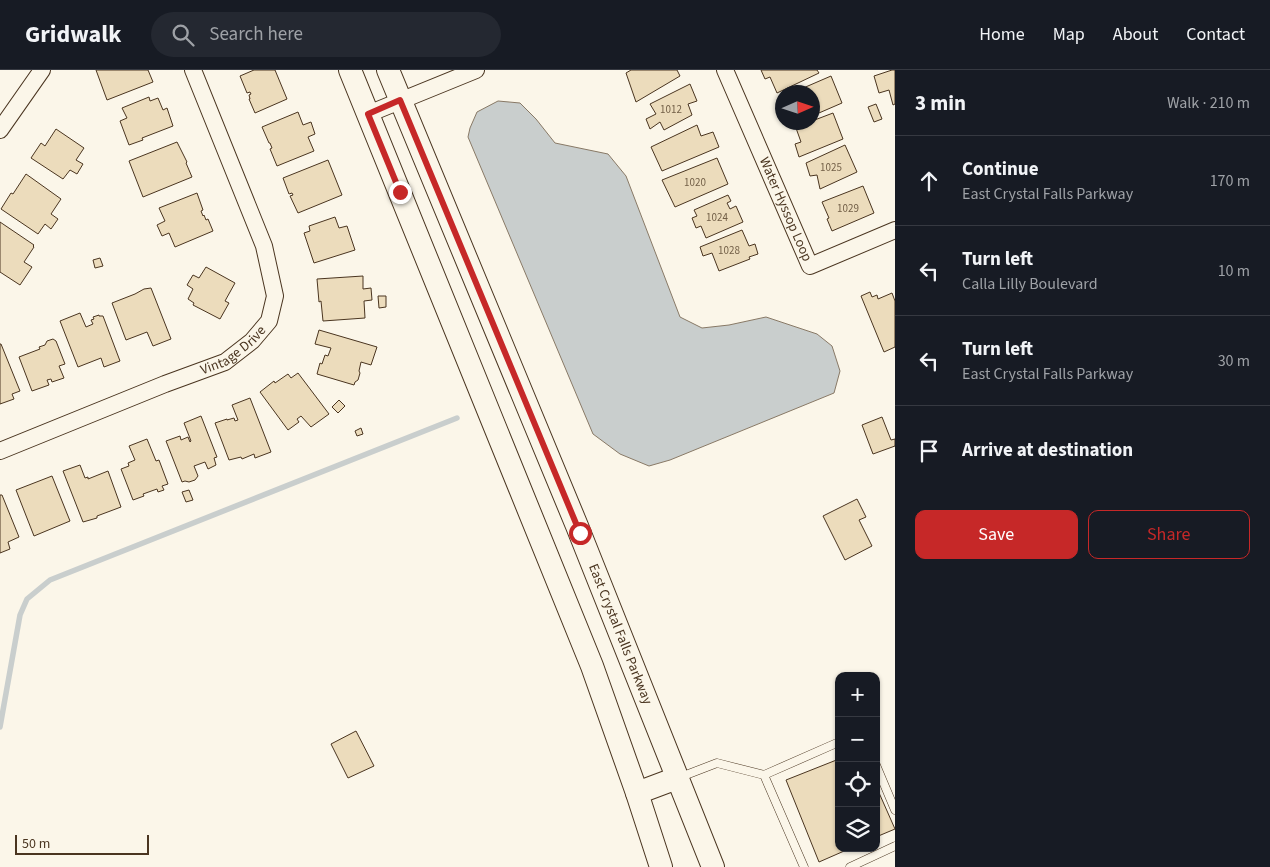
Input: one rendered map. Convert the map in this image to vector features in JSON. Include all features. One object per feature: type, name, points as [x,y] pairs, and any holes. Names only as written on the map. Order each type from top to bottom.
[{"type":"main road","points":[[350,70],[592,666],[661,867]]},
{"type":"main road","name":"East Crystal Falls Parkway","points":[[388,70],[576,526],[713,867]]},
{"type":"main road","points":[[637,793],[677,778]]},
{"type":"street","points":[[0,130],[42,70]]},
{"type":"street","name":"Vintage Drive","points":[[0,451],[165,384],[225,362],[252,341],[269,321],[275,296],[264,246],[193,70]]},
{"type":"street","points":[[368,114],[476,70]]},
{"type":"street","name":"Water Hyssop Loop","points":[[725,70],[810,266],[895,230]]},
{"type":"lane","points":[[677,778],[717,763],[764,775],[835,744]]},
{"type":"lane","points":[[880,774],[895,810]]},
{"type":"lane","points":[[764,775],[804,867]]},
{"type":"lane","points":[[850,867],[895,846]]},
{"type":"shaded area","points":[[498,101],[520,103],[536,119],[555,143],[608,154],[626,176],[680,317],[702,328],[729,325],[766,317],[817,334],[832,346],[840,371],[834,393],[670,460],[649,466],[620,454],[593,434],[468,137],[477,112]]},
{"type":"building","points":[[96,70],[148,70],[153,82],[107,100]]},
{"type":"building","points":[[254,70],[275,70],[287,99],[255,113],[249,99],[251,94],[250,92],[247,93],[240,76]]},
{"type":"building","points":[[631,70],[677,70],[680,76],[636,102],[626,73]]},
{"type":"building","points":[[761,70],[817,70],[819,73],[794,85],[775,85],[775,88],[770,77],[765,79]]},
{"type":"building","points":[[895,70],[895,104],[893,105],[889,90],[879,93],[874,76]]},
{"type":"building","points":[[831,76],[842,103],[820,113],[820,85],[810,85]]},
{"type":"building","points":[[690,84],[697,101],[688,104],[692,115],[664,130],[660,122],[650,129],[646,119],[656,114],[650,104]]},
{"type":"building","points":[[149,97],[150,101],[158,98],[163,110],[167,108],[173,126],[129,145],[120,121],[127,118],[122,108]]},
{"type":"building","points":[[876,104],[882,119],[874,122],[868,107]]},
{"type":"building","points":[[298,112],[303,125],[311,122],[315,134],[308,137],[314,151],[277,166],[270,149],[272,148],[262,127]]},
{"type":"building","points":[[833,113],[843,139],[799,157],[795,144],[801,142],[797,130],[820,130],[820,118]]},
{"type":"building","points":[[697,125],[701,136],[713,132],[719,147],[662,171],[651,147]]},
{"type":"building","points":[[56,129],[84,148],[76,160],[83,164],[77,174],[70,170],[63,179],[31,158],[41,143],[45,146]]},
{"type":"building","points":[[177,142],[192,177],[143,197],[129,161]]},
{"type":"building","points":[[845,145],[857,172],[820,189],[817,175],[810,176],[806,163]]},
{"type":"building","points":[[717,158],[728,184],[675,207],[662,180]]},
{"type":"building","points":[[328,160],[342,195],[298,213],[290,196],[293,195],[292,193],[289,194],[283,178]]},
{"type":"building","points":[[26,174],[61,199],[51,214],[58,219],[51,229],[45,224],[38,234],[1,209]]},
{"type":"building","points":[[863,186],[874,213],[832,231],[822,202]]},
{"type":"building","points":[[197,193],[203,210],[201,211],[203,216],[206,220],[208,219],[213,231],[175,247],[169,233],[162,236],[157,225],[165,221],[159,208]]},
{"type":"building","points":[[728,195],[731,201],[727,203],[730,209],[736,206],[743,222],[706,238],[701,226],[696,228],[692,218],[697,216],[694,210]]},
{"type":"building","points":[[335,217],[339,228],[347,226],[355,250],[314,263],[304,233],[310,231],[309,226]]},
{"type":"building","points":[[0,222],[34,245],[24,262],[32,267],[20,285],[0,272]]},
{"type":"building","points":[[742,230],[749,246],[755,244],[758,254],[719,271],[712,253],[703,256],[700,247]]},
{"type":"building","points":[[100,258],[103,266],[95,268],[93,260]]},
{"type":"building","points":[[206,267],[235,283],[225,301],[229,303],[220,319],[193,305],[194,303],[188,299],[193,289],[187,285],[193,275],[199,278]]},
{"type":"building","points":[[363,276],[363,289],[371,288],[372,300],[364,301],[365,318],[323,321],[317,279]]},
{"type":"building","points":[[151,288],[171,339],[153,346],[147,332],[126,340],[112,303],[144,289]]},
{"type":"building","points":[[870,292],[872,297],[877,295],[878,299],[892,293],[895,301],[895,347],[884,352],[861,296]]},
{"type":"building","points":[[378,296],[386,296],[386,307],[379,308]]},
{"type":"building","points":[[80,313],[86,327],[93,324],[91,320],[94,319],[93,317],[103,316],[120,361],[104,367],[101,358],[78,367],[60,321]]},
{"type":"building","points":[[319,330],[377,347],[371,365],[361,362],[358,380],[354,385],[317,374],[320,363],[322,364],[325,355],[328,356],[331,348],[315,344]]},
{"type":"building","points":[[53,339],[56,341],[65,364],[59,366],[64,378],[52,382],[51,379],[47,380],[49,385],[32,391],[19,357],[40,349],[39,347]]},
{"type":"building","points":[[0,344],[20,391],[12,394],[14,399],[0,404]]},
{"type":"building","points":[[298,373],[329,414],[311,427],[301,416],[297,419],[299,422],[288,430],[260,392],[274,381],[275,383],[288,374],[291,378]]},
{"type":"building","points":[[250,398],[271,452],[255,458],[254,454],[242,459],[241,457],[229,460],[215,423],[234,418],[235,421],[238,420],[232,405]]},
{"type":"building","points":[[339,400],[345,406],[338,413],[332,407]]},
{"type":"building","points":[[201,416],[217,457],[214,458],[216,465],[208,469],[205,462],[194,466],[198,476],[195,480],[182,482],[166,441],[180,436],[181,440],[188,437],[190,442],[184,423]]},
{"type":"building","points":[[882,417],[891,440],[895,439],[895,446],[873,454],[862,425]]},
{"type":"building","points":[[361,428],[363,434],[357,436],[355,431]]},
{"type":"building","points":[[147,439],[156,461],[159,460],[168,484],[162,486],[164,490],[158,492],[157,489],[133,500],[121,469],[129,466],[128,463],[135,460],[129,446]]},
{"type":"building","points":[[80,465],[85,478],[88,477],[88,479],[108,471],[121,507],[83,522],[63,471]]},
{"type":"building","points":[[52,476],[70,521],[34,536],[16,490]]},
{"type":"building","points":[[189,490],[193,500],[186,502],[182,492]]},
{"type":"building","points":[[0,495],[2,495],[19,537],[8,542],[10,549],[0,553]]},
{"type":"building","points":[[857,499],[866,517],[859,520],[872,546],[845,560],[823,516]]},
{"type":"building","points":[[356,731],[374,766],[348,778],[331,744]]},
{"type":"building","points":[[835,761],[835,852],[842,852],[819,862],[786,780]]},
{"type":"building","points":[[880,795],[895,829],[880,835]]},
{"type":"waterway","points":[[0,727],[20,615],[27,599],[50,580],[457,418]]},
{"type":"route","points":[[400,192],[368,114],[400,100],[580,533]]}]
